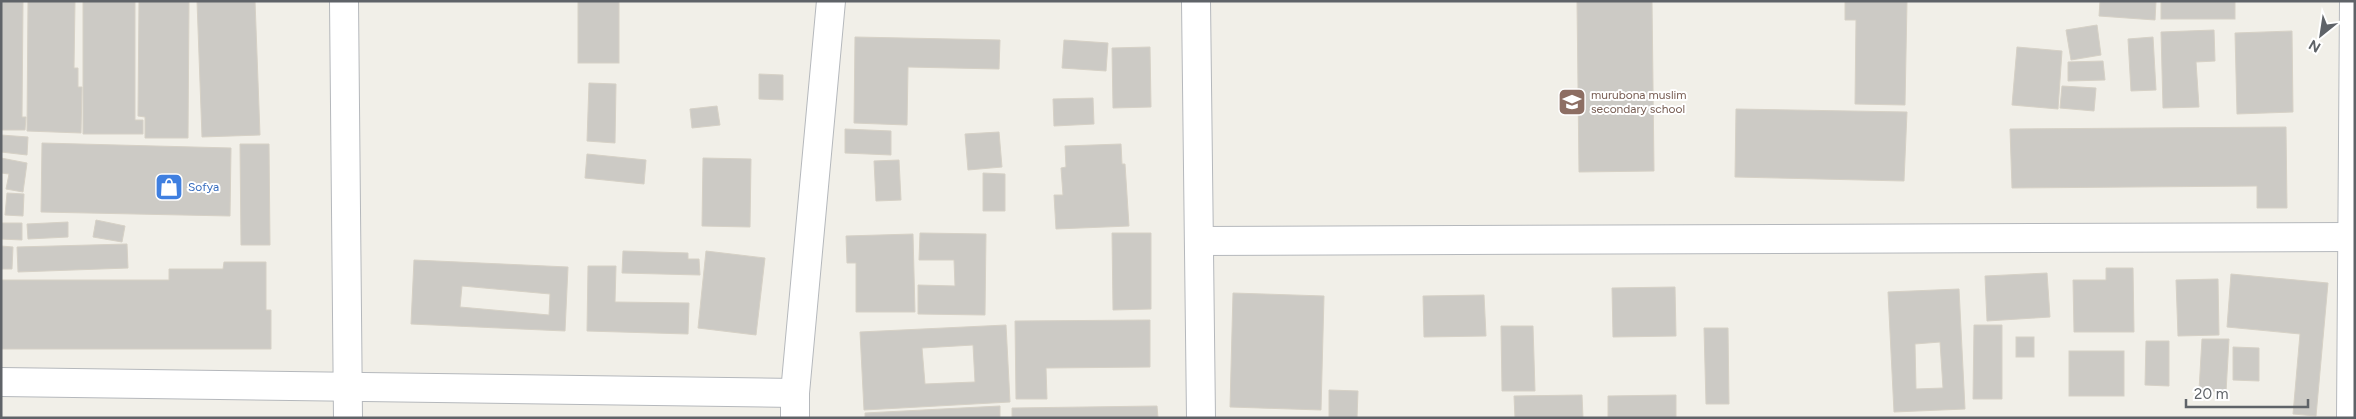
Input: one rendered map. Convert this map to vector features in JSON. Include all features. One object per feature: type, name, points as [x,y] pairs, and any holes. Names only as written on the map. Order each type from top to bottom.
[{"type":"street","points":[[344,1],[348,418]]},
{"type":"street","points":[[1,382],[348,387],[795,406],[830,1]]},
{"type":"street","points":[[1196,1],[1201,418]]},
{"type":"street","points":[[2351,418],[2354,1]]},
{"type":"street","points":[[1199,242],[2352,237]]},
{"type":"building","points":[[1,1],[23,1],[22,117],[26,117],[25,130],[1,130]]},
{"type":"building","points":[[28,1],[75,1],[74,68],[78,68],[78,87],[82,87],[81,133],[27,131]]},
{"type":"building","points":[[83,1],[135,1],[135,120],[143,120],[143,134],[83,134]]},
{"type":"building","points":[[139,1],[189,1],[188,138],[145,138],[145,117],[138,116]]},
{"type":"building","points":[[197,1],[255,1],[260,135],[202,137]]},
{"type":"building","points":[[578,1],[619,1],[619,63],[578,63]]},
{"type":"building","points":[[1577,1],[1652,1],[1654,171],[1579,172]]},
{"type":"building","points":[[1845,1],[1907,1],[1905,105],[1855,104],[1856,20],[1845,20]]},
{"type":"building","points":[[2100,1],[2156,1],[2155,20],[2099,16]]},
{"type":"building","points":[[2161,1],[2235,1],[2235,19],[2161,19]]},
{"type":"building","points":[[2097,25],[2101,55],[2071,60],[2066,30]]},
{"type":"building","points":[[2214,30],[2215,61],[2196,62],[2199,107],[2163,108],[2161,32]]},
{"type":"building","points":[[2292,31],[2293,112],[2237,114],[2235,33]]},
{"type":"building","points":[[855,37],[1000,40],[999,69],[908,67],[907,125],[854,123]]},
{"type":"building","points":[[2153,37],[2156,90],[2131,91],[2128,39]]},
{"type":"building","points":[[1064,40],[1108,43],[1106,71],[1062,68]]},
{"type":"building","points":[[1150,47],[1151,107],[1113,108],[1112,48]]},
{"type":"building","points":[[2017,47],[2062,51],[2058,109],[2012,105]]},
{"type":"building","points":[[2103,61],[2105,80],[2068,81],[2068,62]]},
{"type":"building","points":[[759,74],[783,75],[783,100],[759,99]]},
{"type":"building","points":[[589,83],[616,84],[615,143],[587,141]]},
{"type":"building","points":[[2062,86],[2096,88],[2094,111],[2060,108]]},
{"type":"building","points":[[1093,98],[1094,124],[1054,126],[1053,99]]},
{"type":"building","points":[[717,106],[720,125],[692,128],[690,109]]},
{"type":"building","points":[[1736,109],[1907,112],[1904,181],[1735,177]]},
{"type":"building","points":[[2286,127],[2287,208],[2257,208],[2257,186],[2012,188],[2010,129]]},
{"type":"building","points":[[845,129],[891,131],[891,155],[845,153]]},
{"type":"building","points":[[999,132],[1002,167],[968,170],[965,134]]},
{"type":"building","points":[[1,135],[28,137],[27,155],[1,152]]},
{"type":"building","points":[[42,143],[231,148],[230,216],[41,212]]},
{"type":"building","points":[[240,144],[269,144],[270,245],[241,245]]},
{"type":"building","points":[[1121,144],[1122,164],[1125,164],[1129,226],[1056,229],[1054,195],[1063,195],[1061,168],[1066,167],[1065,146]]},
{"type":"building","points":[[587,154],[646,160],[644,184],[585,178]]},
{"type":"building","points":[[1,158],[27,163],[23,192],[6,189],[9,174],[1,173]]},
{"type":"building","points":[[703,158],[751,159],[750,227],[702,226]]},
{"type":"building","points":[[899,160],[901,200],[876,201],[874,161]]},
{"type":"building","points":[[983,173],[1005,174],[1005,211],[983,211]]},
{"type":"building","points":[[7,193],[24,194],[23,216],[5,215]]},
{"type":"building","points":[[96,220],[125,226],[122,242],[93,237]]},
{"type":"building","points":[[68,222],[68,237],[28,239],[27,224]]},
{"type":"building","points":[[1,223],[22,223],[22,240],[1,239]]},
{"type":"building","points":[[920,233],[986,234],[985,315],[918,314],[918,285],[955,286],[954,260],[919,260]]},
{"type":"building","points":[[1112,233],[1151,233],[1151,309],[1113,310]]},
{"type":"building","points":[[913,234],[915,312],[856,312],[856,263],[847,263],[846,236]]},
{"type":"building","points":[[127,244],[128,268],[18,272],[17,247]]},
{"type":"building","points":[[1,246],[13,247],[12,269],[1,269]]},
{"type":"building","points":[[623,251],[688,253],[688,259],[699,259],[700,275],[622,273]]},
{"type":"building","points":[[706,251],[765,258],[756,335],[698,328]]},
{"type":"building","points":[[414,260],[568,267],[565,331],[411,324]],"holes":[[[462,286],[550,294],[549,315],[460,307]]]},
{"type":"building","points":[[224,262],[266,262],[266,310],[271,310],[271,349],[1,349],[1,280],[169,280],[169,269],[223,269]]},
{"type":"building","points":[[588,266],[616,266],[615,302],[689,303],[688,334],[587,331]]},
{"type":"building","points":[[2106,268],[2133,268],[2134,332],[2074,332],[2073,280],[2106,280]]},
{"type":"building","points":[[2047,273],[2050,317],[1987,321],[1985,276]]},
{"type":"building","points":[[2231,274],[2328,283],[2316,416],[2293,414],[2300,334],[2227,327]]},
{"type":"building","points":[[2218,279],[2219,335],[2178,336],[2176,280]]},
{"type":"building","points":[[1675,287],[1676,336],[1613,337],[1612,288]]},
{"type":"building","points":[[1959,289],[1965,409],[1894,412],[1888,292]],"holes":[[[1940,342],[1943,388],[1916,389],[1915,344]]]},
{"type":"building","points":[[1233,293],[1324,296],[1321,410],[1230,407]]},
{"type":"building","points":[[1484,295],[1486,336],[1424,337],[1423,296]]},
{"type":"building","points":[[1150,320],[1150,367],[1046,368],[1047,399],[1016,399],[1015,321]]},
{"type":"building","points":[[1006,325],[1010,402],[864,410],[860,332]],"holes":[[[973,345],[975,382],[925,384],[922,348]]]},
{"type":"building","points":[[1974,325],[2002,325],[2002,399],[1973,399]]},
{"type":"building","points":[[1501,326],[1533,326],[1535,391],[1502,391]]},
{"type":"building","points":[[1704,328],[1728,328],[1729,404],[1706,404]]},
{"type":"building","points":[[2016,337],[2034,337],[2034,357],[2016,357]]},
{"type":"building","points":[[2202,339],[2229,339],[2226,392],[2199,390]]},
{"type":"building","points":[[2146,341],[2169,341],[2169,386],[2145,385]]},
{"type":"building","points":[[2233,347],[2259,348],[2259,381],[2233,380]]},
{"type":"building","points":[[2069,351],[2124,351],[2124,396],[2069,396]]},
{"type":"building","points":[[1329,390],[1358,391],[1357,418],[1329,418]]},
{"type":"building","points":[[1582,395],[1583,418],[1515,418],[1514,396]]},
{"type":"building","points":[[1676,395],[1676,418],[1608,418],[1608,396]]},
{"type":"building","points":[[1000,406],[1000,418],[865,418],[865,413]]},
{"type":"building","points":[[1157,406],[1158,418],[1012,418],[1012,408]]},
{"type":"place","name":"murubona muslim secondary school","points":[[1572,102]]},
{"type":"place","name":"Sofya","points":[[169,187]]}]
